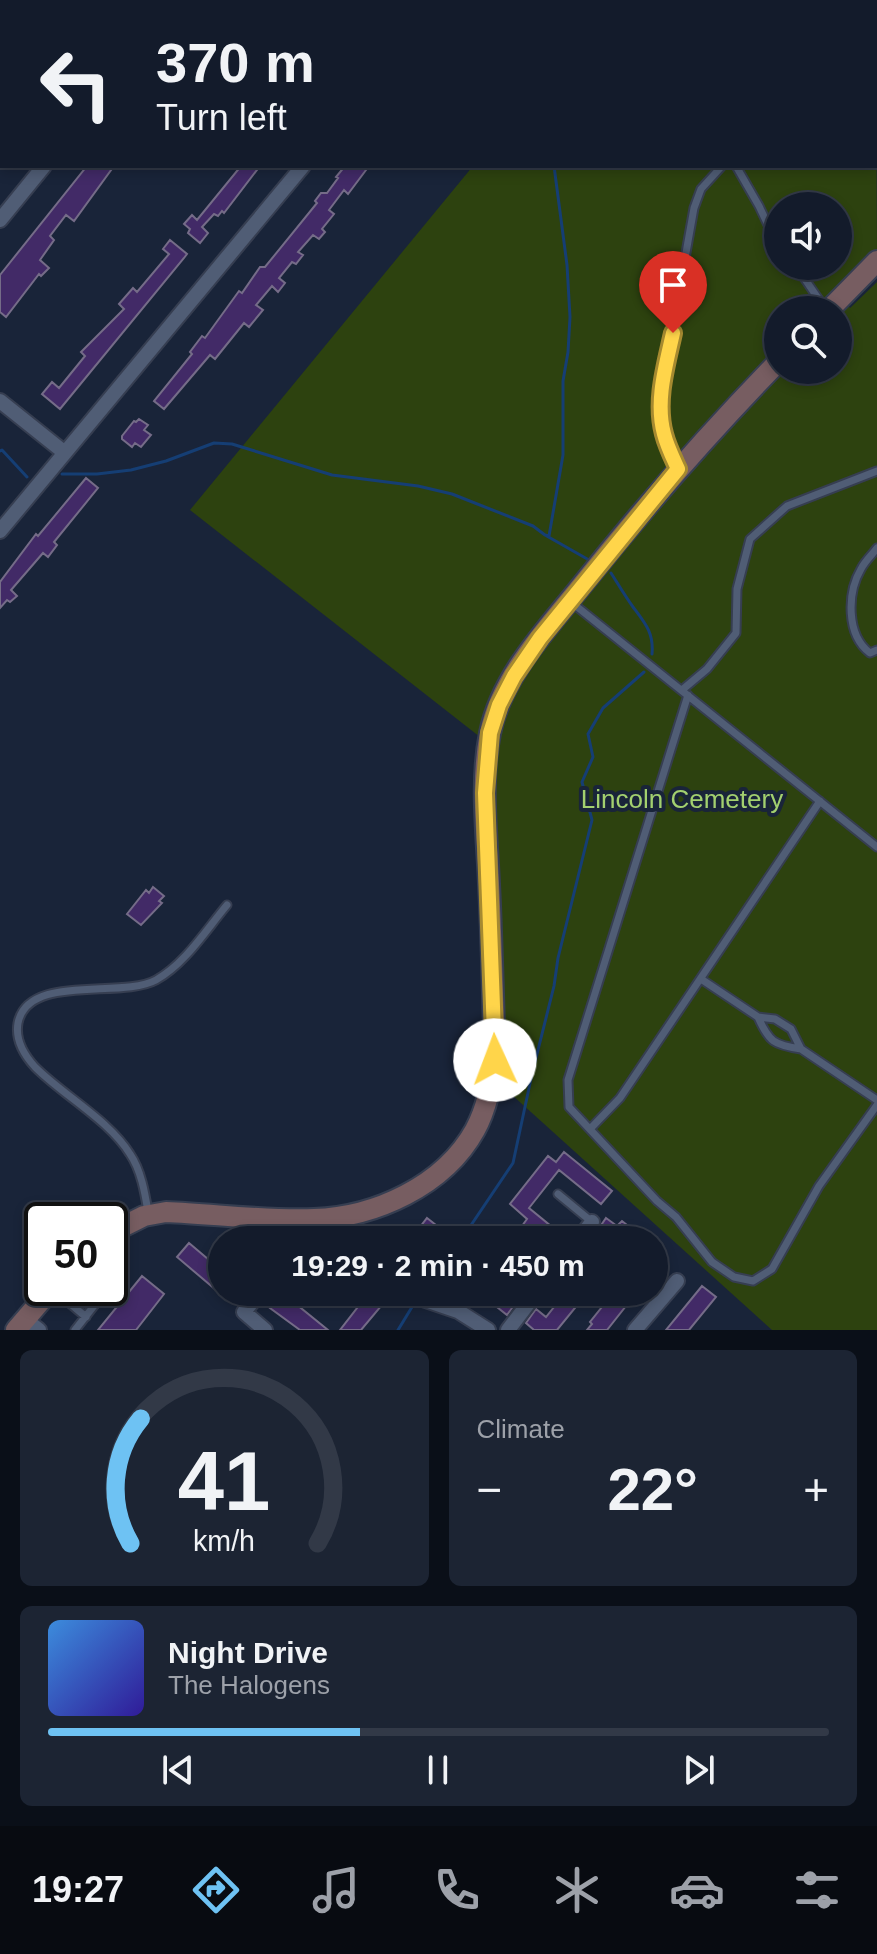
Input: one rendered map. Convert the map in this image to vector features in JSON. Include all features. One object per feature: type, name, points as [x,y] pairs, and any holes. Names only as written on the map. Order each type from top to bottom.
[{"type":"main road","points":[[842,296],[877,261]]},
{"type":"main road","points":[[128,1223],[166,1212],[325,1218],[374,1208],[404,1196],[435,1176],[456,1156],[475,1131],[489,1096],[495,1060],[485,793],[490,733],[499,705],[514,676],[569,601],[678,469],[764,377]]},
{"type":"main road","points":[[27,1326],[40,1306]]},
{"type":"street","points":[[0,220],[5,202],[42,168]]},
{"type":"street","points":[[0,531],[301,168]]},
{"type":"street","points":[[0,401],[65,453]]},
{"type":"street","points":[[325,1218],[329,1226]]},
{"type":"street","points":[[589,1226],[592,1222]]},
{"type":"street","points":[[635,1330],[677,1281]]},
{"type":"street","points":[[249,1306],[244,1312],[265,1330]]},
{"type":"street","points":[[443,1306],[458,1311],[488,1330]]},
{"type":"street","points":[[508,1330],[526,1306]]},
{"type":"lane","points":[[678,469],[664,435],[660,413],[662,387],[694,208],[701,189],[720,168]]},
{"type":"lane","points":[[737,168],[764,217]]},
{"type":"lane","points":[[758,1017],[767,1036],[781,1046],[801,1049],[877,1102],[819,1186],[772,1269],[753,1281],[734,1277],[712,1262],[676,1217],[657,1201],[569,1107],[568,1080],[685,693],[736,633],[737,589],[750,539],[787,506],[877,471]]},
{"type":"lane","points":[[877,548],[861,569],[854,586],[852,616],[854,634],[860,645],[870,653],[877,650]]},
{"type":"lane","points":[[569,601],[820,801],[875,841]]},
{"type":"lane","points":[[590,1129],[620,1098],[820,801]]},
{"type":"lane","points":[[149,1215],[131,1154],[108,1129],[31,1062],[18,1040],[17,1027],[27,1005],[48,994],[140,987],[155,981],[181,961],[227,905]]},
{"type":"lane","points":[[701,979],[758,1017],[775,1019],[791,1029],[801,1049]]},
{"type":"lane","points":[[558,1194],[592,1222]]},
{"type":"lane","points":[[73,1306],[86,1317]]},
{"type":"lane","points":[[75,1330],[94,1306]]},
{"type":"green space","name":"Lincoln Cemetery","points":[[471,168],[877,168],[877,250],[852,276],[852,192],[764,192],[764,280],[848,280],[838,290],[842,296],[764,296],[764,384],[852,384],[852,306],[877,282],[877,1330],[772,1330],[668,1236],[668,1226],[657,1226],[511,1094],[480,737],[190,510]]},
{"type":"building","points":[[85,168],[113,168],[74,221],[66,215],[50,236],[54,240],[40,260],[49,268],[41,276],[39,274],[6,317],[0,312],[0,275]]},
{"type":"building","points":[[239,168],[258,168],[224,213],[214,214],[202,227],[208,233],[200,243],[188,233],[190,229],[184,224],[192,215],[197,220]]},
{"type":"building","points":[[343,168],[368,168],[348,194],[344,190],[329,210],[334,214],[322,229],[325,232],[319,239],[313,235],[298,252],[303,255],[296,264],[292,262],[279,278],[285,283],[278,292],[272,286],[256,305],[263,310],[249,327],[244,323],[215,359],[210,355],[164,409],[154,401],[192,354],[190,352],[202,336],[205,338],[260,267],[265,267],[317,203],[315,201],[321,193],[327,193]]},
{"type":"building","points":[[170,240],[187,254],[60,409],[42,394],[52,382],[59,388],[85,356],[81,352],[124,309],[119,304],[133,288],[137,292],[169,254],[163,249]]},
{"type":"building","points":[[139,419],[148,425],[144,430],[151,435],[141,447],[135,443],[132,447],[122,436]]},
{"type":"building","points":[[86,478],[98,488],[54,542],[57,545],[48,557],[43,553],[11,590],[17,596],[10,602],[7,600],[0,608],[0,582],[36,534],[38,536]]},
{"type":"building","points":[[153,887],[164,896],[159,901],[162,903],[141,925],[127,914],[146,890],[149,893]]},
{"type":"building","points":[[564,1152],[612,1191],[601,1204],[559,1170],[529,1208],[551,1226],[522,1226],[527,1219],[510,1204],[548,1156],[556,1162]]},
{"type":"building","points":[[427,1218],[437,1226],[421,1226]]},
{"type":"building","points":[[606,1218],[617,1226],[601,1226]]},
{"type":"building","points":[[189,1243],[208,1259],[208,1283],[177,1257]]},
{"type":"building","points":[[142,1276],[164,1294],[136,1330],[98,1330],[118,1306],[128,1306],[128,1293]]},
{"type":"building","points":[[702,1286],[716,1297],[689,1330],[666,1330]]},
{"type":"building","points":[[298,1306],[328,1330],[300,1330],[270,1308]]},
{"type":"building","points":[[359,1306],[381,1306],[361,1330],[340,1330]]},
{"type":"building","points":[[496,1306],[513,1306],[507,1315]]},
{"type":"building","points":[[555,1306],[577,1306],[557,1330],[534,1330],[526,1323],[536,1309],[546,1317]]},
{"type":"building","points":[[603,1306],[626,1306],[607,1330],[587,1330],[592,1324],[590,1322]]},
{"type":"waterway","points":[[545,535],[549,536],[563,455],[563,381],[570,317],[567,265],[554,168]]},
{"type":"waterway","points":[[62,474],[131,470],[214,443],[232,444],[332,475],[418,486],[452,494],[533,526],[589,560]]},
{"type":"waterway","points":[[0,451],[27,477]]},
{"type":"waterway","points":[[611,573],[648,629],[652,654]]},
{"type":"waterway","points":[[470,1226],[513,1163],[592,820],[582,782],[593,757],[588,734],[603,708],[644,672]]},
{"type":"waterway","points":[[398,1330],[412,1307]]},
{"type":"route","points":[[495,1060],[485,793],[490,733],[499,705],[514,676],[540,638],[678,469],[664,435],[660,413],[673,333]]}]
